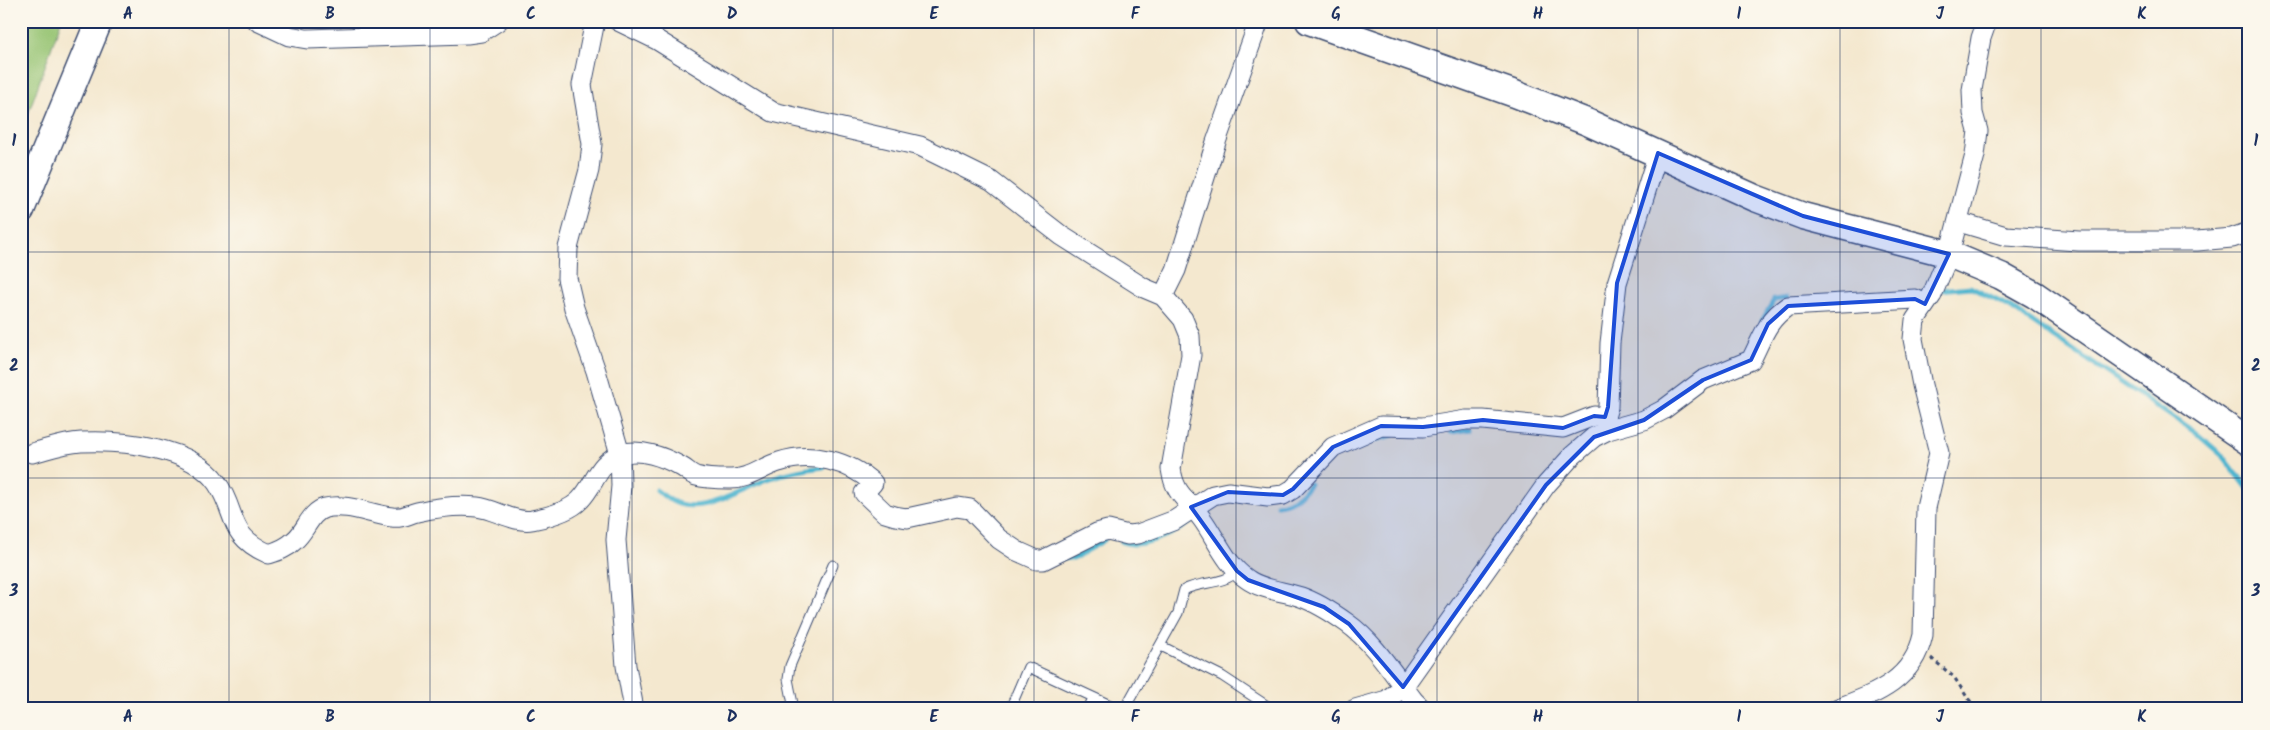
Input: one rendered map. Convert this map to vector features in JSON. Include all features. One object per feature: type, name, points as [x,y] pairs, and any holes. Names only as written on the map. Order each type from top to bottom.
[{"type":"street","points":[[21,210],[99,21]]},
{"type":"street","points":[[257,21],[289,36],[307,38],[467,34],[481,32],[498,21]]},
{"type":"street","points":[[595,21],[582,85],[592,144],[589,170],[568,248],[567,278],[574,308],[596,371],[620,454],[621,486],[616,540],[626,666],[634,709]]},
{"type":"street","points":[[618,21],[657,40],[773,112],[920,146],[963,166],[991,181],[1062,236],[1144,288],[1163,296],[1184,319],[1190,336],[1191,355],[1171,468],[1174,485],[1180,496],[1196,513],[1237,571],[1248,580],[1302,597],[1324,607],[1349,624],[1366,639],[1422,709]]},
{"type":"street","points":[[1163,296],[1176,270],[1216,142],[1259,21]]},
{"type":"street","points":[[1309,21],[1515,94],[1658,153],[1755,198],[1802,216],[1949,254],[2001,276],[2035,295],[2249,442]]},
{"type":"street","points":[[1836,709],[1874,694],[1893,684],[1920,649],[1923,635],[1926,508],[1939,453],[1928,412],[1913,339],[1915,320],[1932,294],[1949,254],[1959,222],[1975,154],[1978,131],[1973,113],[1972,90],[1981,38],[1987,21]]},
{"type":"street","points":[[1355,709],[1387,700],[1403,687],[1546,485],[1572,456],[1607,424],[1610,343],[1617,282],[1658,153]]},
{"type":"street","points":[[1959,222],[2006,236],[2079,241],[2197,241],[2232,238],[2249,232]]},
{"type":"street","points":[[32,453],[68,444],[109,442],[171,452],[208,472],[218,485],[237,530],[246,542],[269,554],[284,549],[297,539],[313,516],[323,509],[340,505],[402,518],[418,512],[480,507],[530,520],[560,512],[578,502],[587,492],[596,474],[604,465],[620,454],[631,452],[650,454],[680,466],[695,476],[732,480],[745,477],[778,462],[790,459],[826,459],[848,465],[860,471],[873,483],[864,493],[885,513],[907,518],[957,507],[970,509],[999,539],[1017,551],[1036,560],[1044,560],[1097,533],[1108,530],[1128,535],[1138,534],[1196,513],[1213,495],[1228,492],[1268,497],[1283,495],[1293,489],[1333,447],[1381,426],[1423,427],[1466,420],[1483,420],[1563,428],[1594,416],[1607,424],[1644,420],[1663,410],[1703,380],[1751,360],[1774,315],[1788,306],[1915,299],[1932,294]]},
{"type":"lane","points":[[794,709],[788,679],[790,666],[833,565]]},
{"type":"lane","points":[[1010,709],[1028,667],[1093,698],[1121,709],[1125,708],[1178,613],[1184,590],[1193,585],[1231,578],[1237,571]]},
{"type":"lane","points":[[1160,646],[1222,676],[1272,709]]},
{"type":"lane","points":[[1088,709],[1093,698]]},
{"type":"path","points":[[1920,649],[1954,676],[1967,697],[1978,709]]},
{"type":"highlighted area","points":[[1658,153],[1803,216],[1949,254],[1925,304],[1915,299],[1788,306],[1768,324],[1751,360],[1703,380],[1644,420],[1594,437],[1546,485],[1403,687],[1349,624],[1324,607],[1248,580],[1237,571],[1191,507],[1228,492],[1283,495],[1293,489],[1333,447],[1381,426],[1423,427],[1483,420],[1563,428],[1594,416],[1605,417],[1608,407],[1617,283]]},
{"type":"green space","points":[[21,21],[61,21],[21,134]]},
{"type":"waterway","points":[[1940,290],[1970,287],[2008,306],[2196,433],[2224,457],[2249,490]]},
{"type":"waterway","points":[[1762,321],[1774,300],[1787,298]]},
{"type":"waterway","points":[[1451,432],[1470,429]]},
{"type":"waterway","points":[[1370,441],[1393,435]]},
{"type":"waterway","points":[[656,490],[679,504],[690,506],[702,505],[726,498],[777,476],[824,467]]},
{"type":"waterway","points":[[1277,505],[1287,503],[1296,498],[1310,484]]},
{"type":"waterway","points":[[1122,542],[1130,544],[1140,543],[1160,538],[1196,517]]},
{"type":"waterway","points":[[1065,558],[1073,559],[1104,540]]}]
